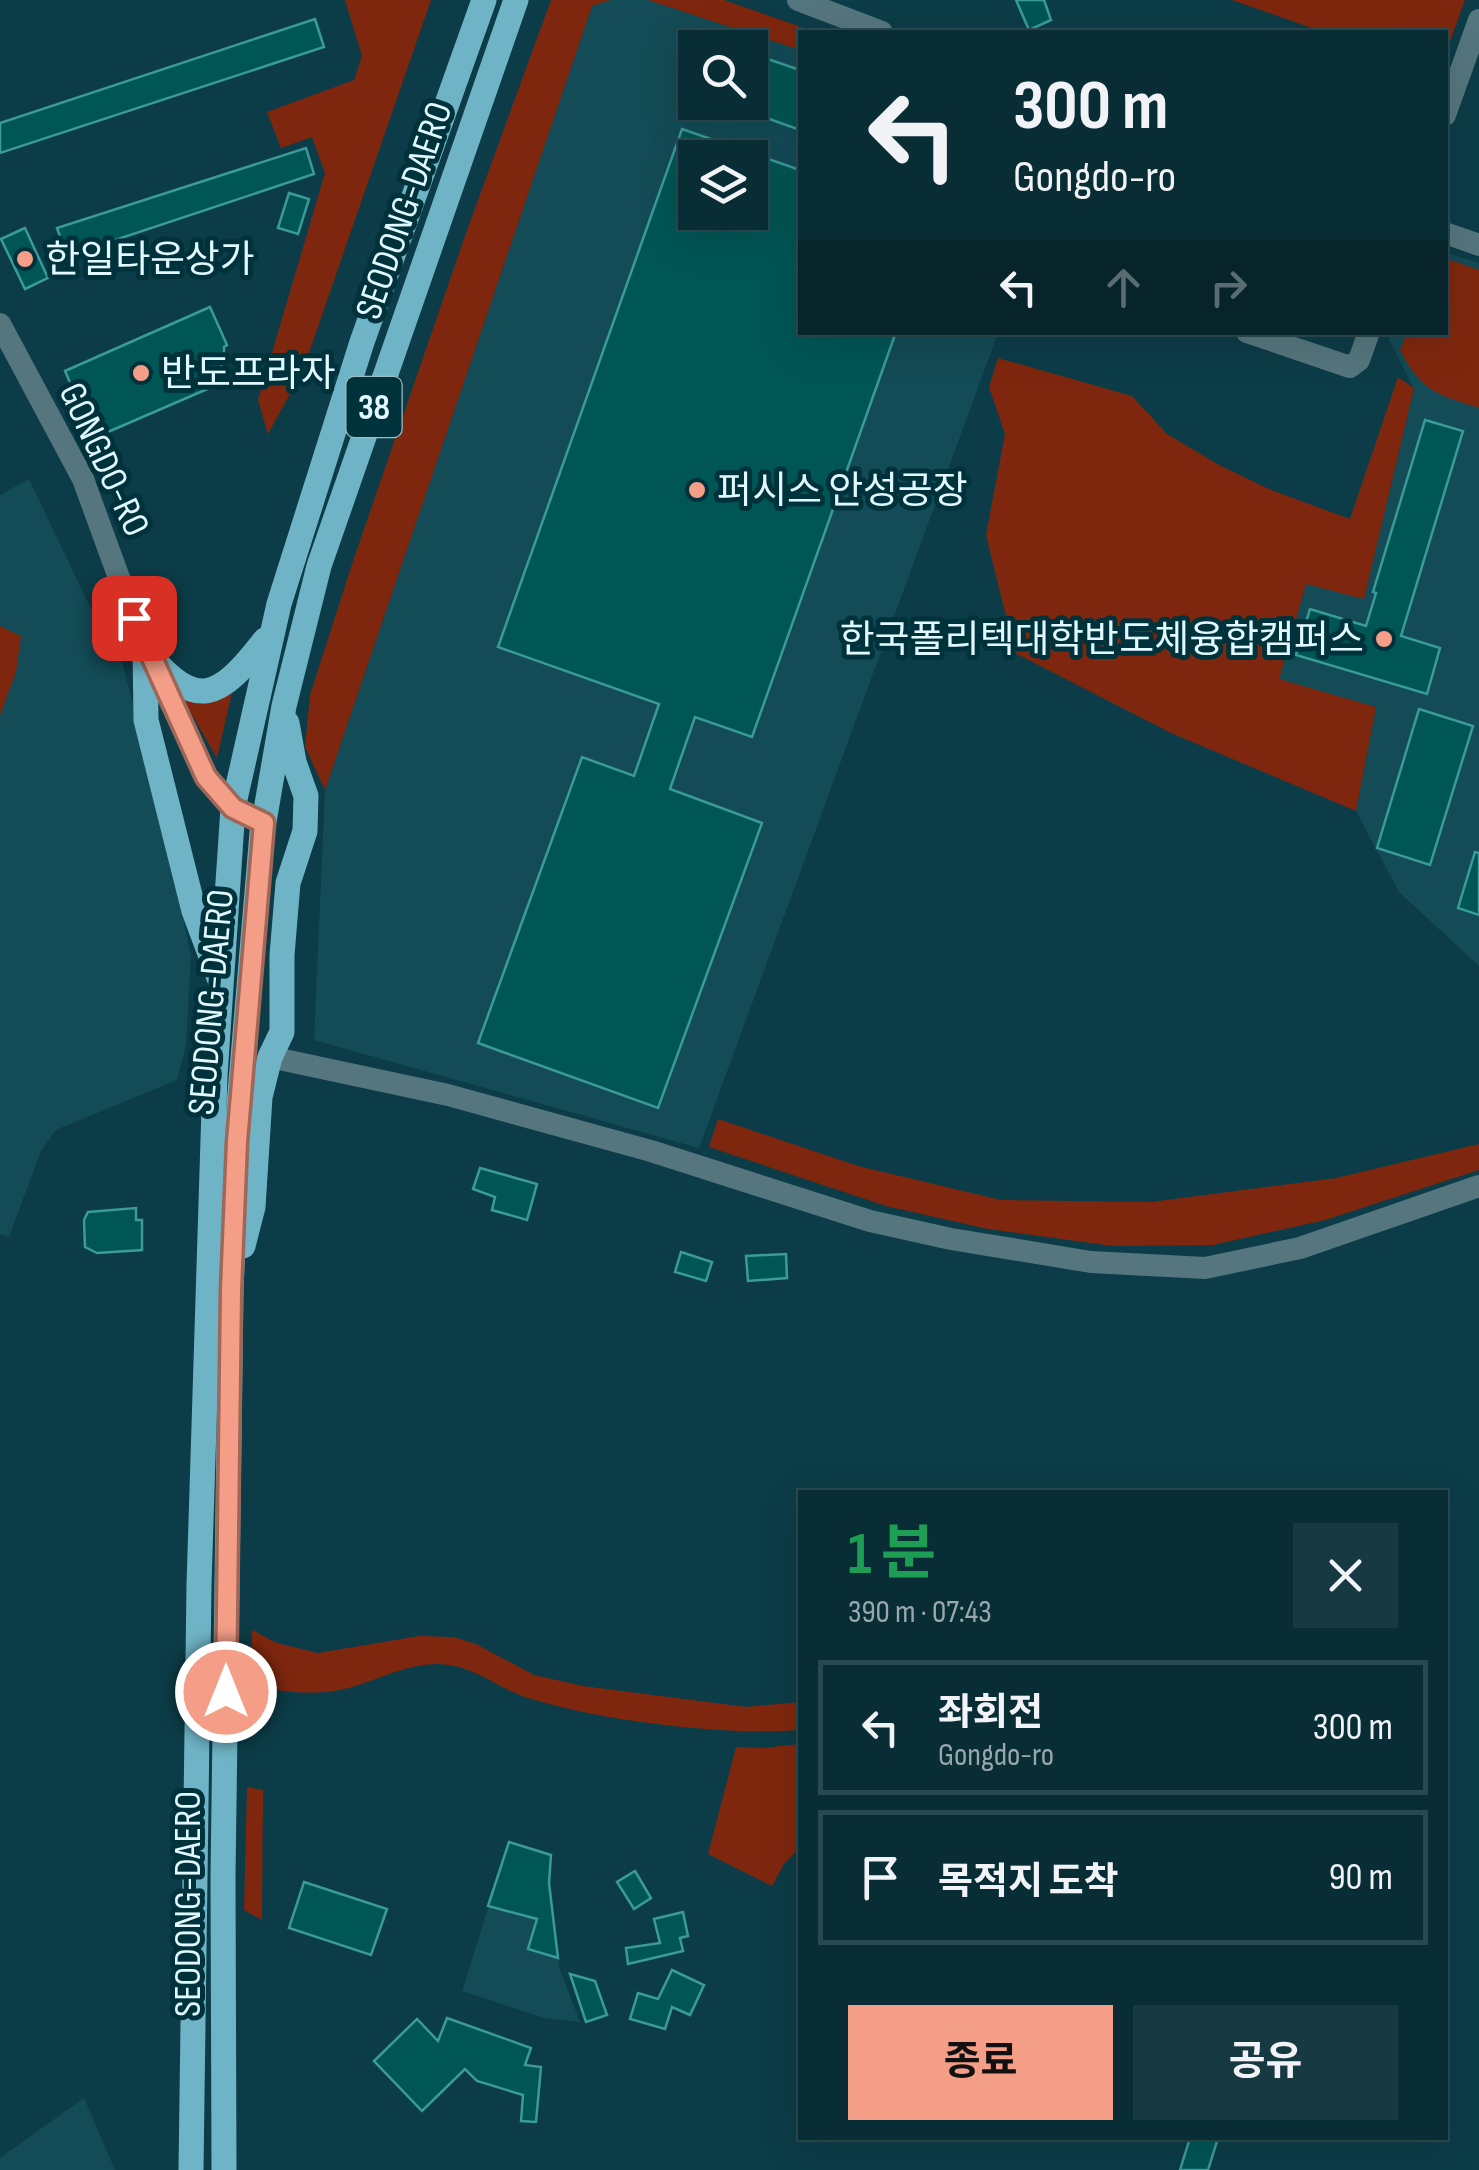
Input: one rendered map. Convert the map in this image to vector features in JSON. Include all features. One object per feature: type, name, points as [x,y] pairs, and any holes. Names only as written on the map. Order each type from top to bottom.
[{"type":"main road","name":"SEODONG-DAERO","points":[[192,2170],[200,1565],[215,1076],[233,808],[271,632],[362,342],[484,0]]},
{"type":"main road","name":"SEODONG-DAERO","points":[[224,2170],[231,1290],[239,1106],[264,823],[284,706],[319,566],[516,0]]},
{"type":"main road","points":[[146,649],[166,674],[189,691],[216,690],[238,676],[271,632]]},
{"type":"main road","points":[[146,649],[146,720],[194,911],[222,988]]},
{"type":"main road","points":[[231,1290],[253,1207],[260,1097],[270,1057],[282,1032],[282,955],[288,882],[305,831],[306,796],[294,762],[284,706]]},
{"type":"street","points":[[798,0],[877,30]]},
{"type":"street","points":[[1448,107],[1479,20]]},
{"type":"street","points":[[1448,234],[1479,245]]},
{"type":"street","name":"GONGDO-RO","points":[[0,324],[82,478],[146,649],[206,777],[233,808],[264,823]]},
{"type":"street","points":[[1256,335],[1350,367],[1359,360],[1368,335]]},
{"type":"street","points":[[270,1057],[485,1106],[650,1151],[870,1220],[951,1239],[1091,1262],[1205,1268],[1300,1248],[1479,1186]]},
{"type":"shaded area","points":[[345,0],[431,0],[303,370],[268,434],[258,400],[325,173],[312,137],[281,148],[267,112],[354,80],[362,56]]},
{"type":"shaded area","points":[[551,0],[610,0],[592,6],[325,790],[305,747],[310,695],[466,233]]},
{"type":"shaded area","points":[[610,0],[648,0],[739,30],[678,30],[678,120],[768,120],[768,39],[798,49],[798,335],[997,335],[699,1148],[314,1040],[325,790],[592,6]]},
{"type":"shaded area","points":[[648,0],[724,0],[809,30],[798,30],[798,49],[768,39],[768,30],[739,30]]},
{"type":"shaded area","points":[[1232,0],[1465,0],[1448,47],[1448,30],[1317,30]]},
{"type":"shaded area","name":"한국폴리텍대학반도체융합캠퍼스","points":[[1448,253],[1479,263],[1479,966],[1399,892],[1356,811],[1376,707],[1279,680],[1306,584],[1364,598],[1414,389],[1390,335],[1448,335]]},
{"type":"shaded area","points":[[1448,259],[1479,270],[1479,408],[1432,390],[1416,375],[1400,350],[1406,335],[1448,335]]},
{"type":"shaded area","points":[[998,358],[1132,396],[1167,434],[1219,465],[1271,490],[1350,519],[1398,377],[1414,388],[1364,599],[1306,584],[1279,679],[1376,707],[1356,811],[1171,733],[1015,653],[986,535],[1005,434],[989,387]]},
{"type":"shaded area","points":[[29,479],[92,611],[105,607],[115,634],[156,794],[191,956],[186,1047],[177,1080],[56,1130],[41,1151],[9,1237],[0,1234],[0,715],[16,672],[20,636],[0,626],[0,495]]},
{"type":"shaded area","points":[[0,626],[21,636],[16,672],[0,715]]},
{"type":"shaded area","points":[[235,679],[217,758],[179,692]]},
{"type":"shaded area","points":[[718,1119],[858,1166],[1001,1200],[1151,1202],[1336,1178],[1479,1144],[1479,1170],[1325,1220],[1213,1245],[1113,1246],[988,1229],[886,1206],[709,1147]]},
{"type":"shaded area","points":[[252,1630],[277,1643],[318,1653],[419,1636],[454,1637],[476,1644],[534,1675],[583,1686],[746,1707],[798,1702],[798,1730],[700,1729],[591,1714],[516,1694],[450,1665],[424,1665],[334,1691],[302,1692],[251,1685]]},
{"type":"shaded area","points":[[798,1744],[798,1849],[772,1886],[708,1854],[736,1747]]},
{"type":"shaded area","points":[[247,1787],[263,1790],[262,1920],[244,1910]]},
{"type":"shaded area","points":[[509,1842],[551,1855],[549,1883],[559,1967],[580,2022],[544,2018],[462,1991]]},
{"type":"shaded area","points":[[84,2098],[115,2170],[0,2170],[0,2158]]},
{"type":"building","points":[[1016,0],[1044,0],[1051,20],[1029,30]]},
{"type":"building","points":[[315,19],[324,47],[0,153],[0,123]]},
{"type":"building","points":[[768,59],[798,69],[798,129],[768,118]]},
{"type":"building","name":"퍼시스 안성공장","points":[[682,129],[714,140],[678,140]]},
{"type":"building","name":"퍼시스 안성공장","points":[[678,140],[678,230],[768,230],[768,159],[798,169],[798,335],[895,335],[752,737],[695,717],[670,789],[762,823],[658,1108],[478,1043],[582,757],[634,776],[659,704],[498,647]]},
{"type":"building","points":[[306,148],[314,174],[67,256],[57,228]]},
{"type":"building","points":[[289,193],[309,199],[298,234],[278,228]]},
{"type":"building","name":"한일타운상가","points":[[25,228],[48,278],[25,289],[1,239]]},
{"type":"building","name":"반도프라자","points":[[210,307],[227,345],[219,371],[209,380],[212,387],[94,438],[65,371]]},
{"type":"building","points":[[1425,420],[1463,431],[1401,636],[1440,648],[1427,694],[1296,655],[1310,609],[1366,626]]},
{"type":"building","points":[[1419,709],[1473,726],[1430,865],[1377,848]]},
{"type":"building","points":[[1475,852],[1479,853],[1479,915],[1458,908]]},
{"type":"building","points":[[480,1168],[537,1184],[527,1220],[492,1210],[495,1197],[473,1189]]},
{"type":"building","points":[[136,1208],[136,1220],[142,1220],[142,1250],[97,1253],[85,1247],[84,1220],[88,1212]]},
{"type":"building","points":[[681,1252],[712,1262],[706,1281],[675,1272]]},
{"type":"building","points":[[786,1254],[787,1278],[748,1281],[746,1256]]},
{"type":"building","points":[[509,1842],[551,1855],[549,1883],[558,1958],[528,1949],[537,1919],[488,1906]]},
{"type":"building","points":[[635,1871],[651,1898],[634,1909],[617,1882]]},
{"type":"building","points":[[304,1882],[387,1909],[371,1955],[289,1928]]},
{"type":"building","points":[[683,1912],[688,1936],[680,1938],[683,1951],[628,1964],[626,1948],[660,1943],[654,1919]]},
{"type":"building","points":[[672,1970],[704,1985],[690,2015],[672,2007],[665,2029],[630,2019],[638,1993],[658,1999]]},
{"type":"building","points":[[570,1974],[595,1981],[607,2015],[586,2022]]},
{"type":"building","points":[[447,2018],[531,2048],[525,2065],[541,2067],[536,2122],[521,2121],[523,2095],[477,2081],[465,2069],[422,2111],[374,2061],[417,2019],[438,2041]]},
{"type":"building","points":[[1189,2140],[1217,2140],[1208,2170],[1180,2170]]},
{"type":"place","name":"한일타운상가","points":[[25,259]]},
{"type":"place","name":"반도프라자","points":[[141,373]]},
{"type":"place","name":"퍼시스 안성공장","points":[[697,490]]},
{"type":"place","name":"한국폴리텍대학반도체융합캠퍼스","points":[[1384,639]]},
{"type":"route","points":[[134,618],[206,777],[233,808],[264,823],[237,1142],[231,1290],[226,1692]]}]
